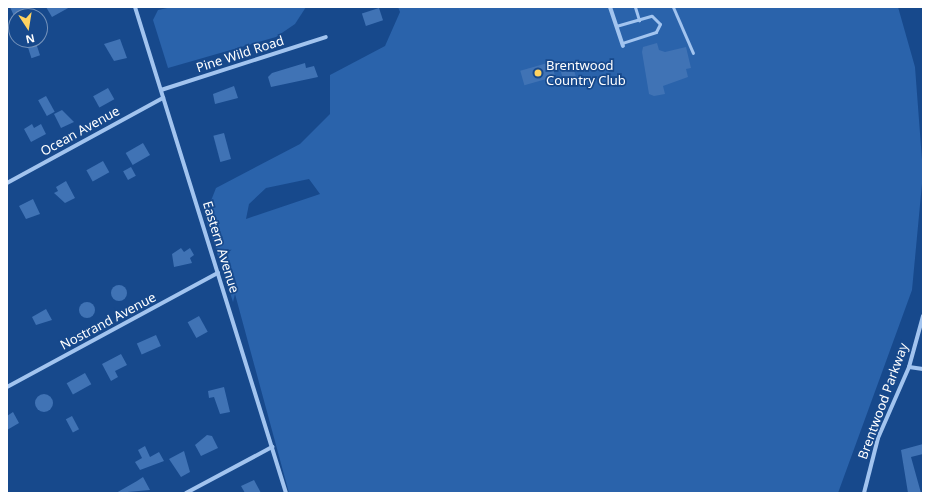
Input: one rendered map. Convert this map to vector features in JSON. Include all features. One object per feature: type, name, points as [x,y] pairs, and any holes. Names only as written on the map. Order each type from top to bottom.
[{"type":"street","name":"Eastern Avenue","points":[[135,7],[286,493]]},
{"type":"street","points":[[610,7],[622,45]]},
{"type":"street","name":"Pine Wild Road","points":[[161,90],[326,36]]},
{"type":"street","name":"Ocean Avenue","points":[[7,183],[163,98]]},
{"type":"street","name":"Nostrand Avenue","points":[[7,387],[218,273]]},
{"type":"street","name":"Brentwood Parkway","points":[[864,493],[878,438],[909,367],[923,316]]},
{"type":"street","points":[[909,367],[923,369]]},
{"type":"street","points":[[186,493],[272,446]]},
{"type":"lane","points":[[636,7],[640,20]]},
{"type":"lane","points":[[672,7],[693,53]]},
{"type":"lane","points":[[616,26],[652,16],[657,19],[660,29],[622,45]]},
{"type":"shaded area","points":[[172,7],[306,7],[295,24],[276,37],[168,68],[153,20],[158,10]]},
{"type":"shaded area","name":"Brentwood Country Club","points":[[398,7],[898,7],[915,67],[923,173],[912,290],[838,493],[289,493],[235,294],[233,302],[205,216],[216,188],[300,144],[330,114],[330,75],[385,46],[400,12]],"holes":[[[309,179],[320,194],[246,219],[249,204],[266,188]]]},
{"type":"building","points":[[10,7],[31,7],[31,8]]},
{"type":"building","points":[[70,7],[52,17],[48,8],[47,8]]},
{"type":"building","points":[[379,8],[383,20],[366,26],[362,14]]},
{"type":"building","points":[[120,39],[127,58],[114,61],[104,44]]},
{"type":"building","points":[[657,43],[659,50],[665,52],[686,47],[691,68],[686,69],[688,77],[663,86],[665,94],[654,96],[649,94],[642,52],[643,47]]},
{"type":"building","points":[[28,48],[38,48],[40,55],[31,58]]},
{"type":"building","name":"Brentwood Country Club","points":[[551,62],[555,76],[524,85],[520,71]]},
{"type":"building","points":[[305,63],[306,68],[314,66],[318,77],[271,87],[268,77],[272,73]]},
{"type":"building","points":[[573,67],[577,80],[565,84],[561,71]]},
{"type":"building","points":[[234,86],[238,98],[215,104],[213,94]]},
{"type":"building","points":[[108,88],[114,99],[99,108],[93,96]]},
{"type":"building","points":[[46,96],[55,112],[47,116],[38,100]]},
{"type":"building","points":[[62,110],[74,122],[61,128],[54,114]]},
{"type":"building","points":[[32,124],[34,128],[41,124],[46,134],[31,142],[24,129]]},
{"type":"building","points":[[224,133],[231,159],[220,162],[213,136]]},
{"type":"building","points":[[143,143],[150,155],[133,165],[126,153]]},
{"type":"building","points":[[103,161],[109,172],[93,182],[86,170]]},
{"type":"building","points":[[131,167],[136,176],[128,180],[123,171]]},
{"type":"building","points":[[66,181],[75,198],[65,203],[54,193],[58,191],[56,187]]},
{"type":"building","points":[[33,199],[40,214],[26,219],[19,206]]},
{"type":"building","points":[[181,248],[184,252],[190,248],[194,255],[190,258],[192,263],[174,267],[172,254]]},
{"type":"building","points":[[119,285],[125,287],[127,293],[125,299],[119,301],[113,299],[111,293],[113,287]]},
{"type":"building","points":[[87,302],[93,304],[95,310],[93,316],[87,318],[81,316],[79,310],[81,304]]},
{"type":"building","points":[[46,309],[52,320],[36,325],[32,317]]},
{"type":"building","points":[[199,316],[208,332],[196,338],[188,322]]},
{"type":"building","points":[[156,335],[161,346],[142,355],[137,344]]},
{"type":"building","points":[[121,354],[127,365],[115,371],[118,377],[111,381],[102,364]]},
{"type":"building","points":[[85,373],[91,384],[73,395],[67,383]]},
{"type":"building","points":[[224,387],[230,412],[220,414],[214,397],[209,398],[208,391]]},
{"type":"building","points":[[44,394],[50,397],[53,403],[50,409],[44,412],[38,409],[35,403],[38,397]]},
{"type":"building","points":[[13,412],[19,423],[7,430],[7,416]]},
{"type":"building","points":[[72,416],[79,429],[73,433],[66,419]]},
{"type":"building","points":[[207,435],[212,436],[218,448],[201,456],[195,445]]},
{"type":"building","points":[[923,444],[923,454],[911,457],[921,493],[908,493],[901,450]]},
{"type":"building","points":[[145,446],[150,457],[159,452],[164,461],[140,470],[135,462],[142,458],[138,450]]},
{"type":"building","points":[[184,451],[190,472],[181,477],[169,459]]},
{"type":"building","points":[[143,477],[150,490],[116,493],[137,481]]},
{"type":"building","points":[[254,480],[261,493],[245,493],[241,486]]},
{"type":"place","name":"Brentwood Country Club","points":[[538,73]]}]
